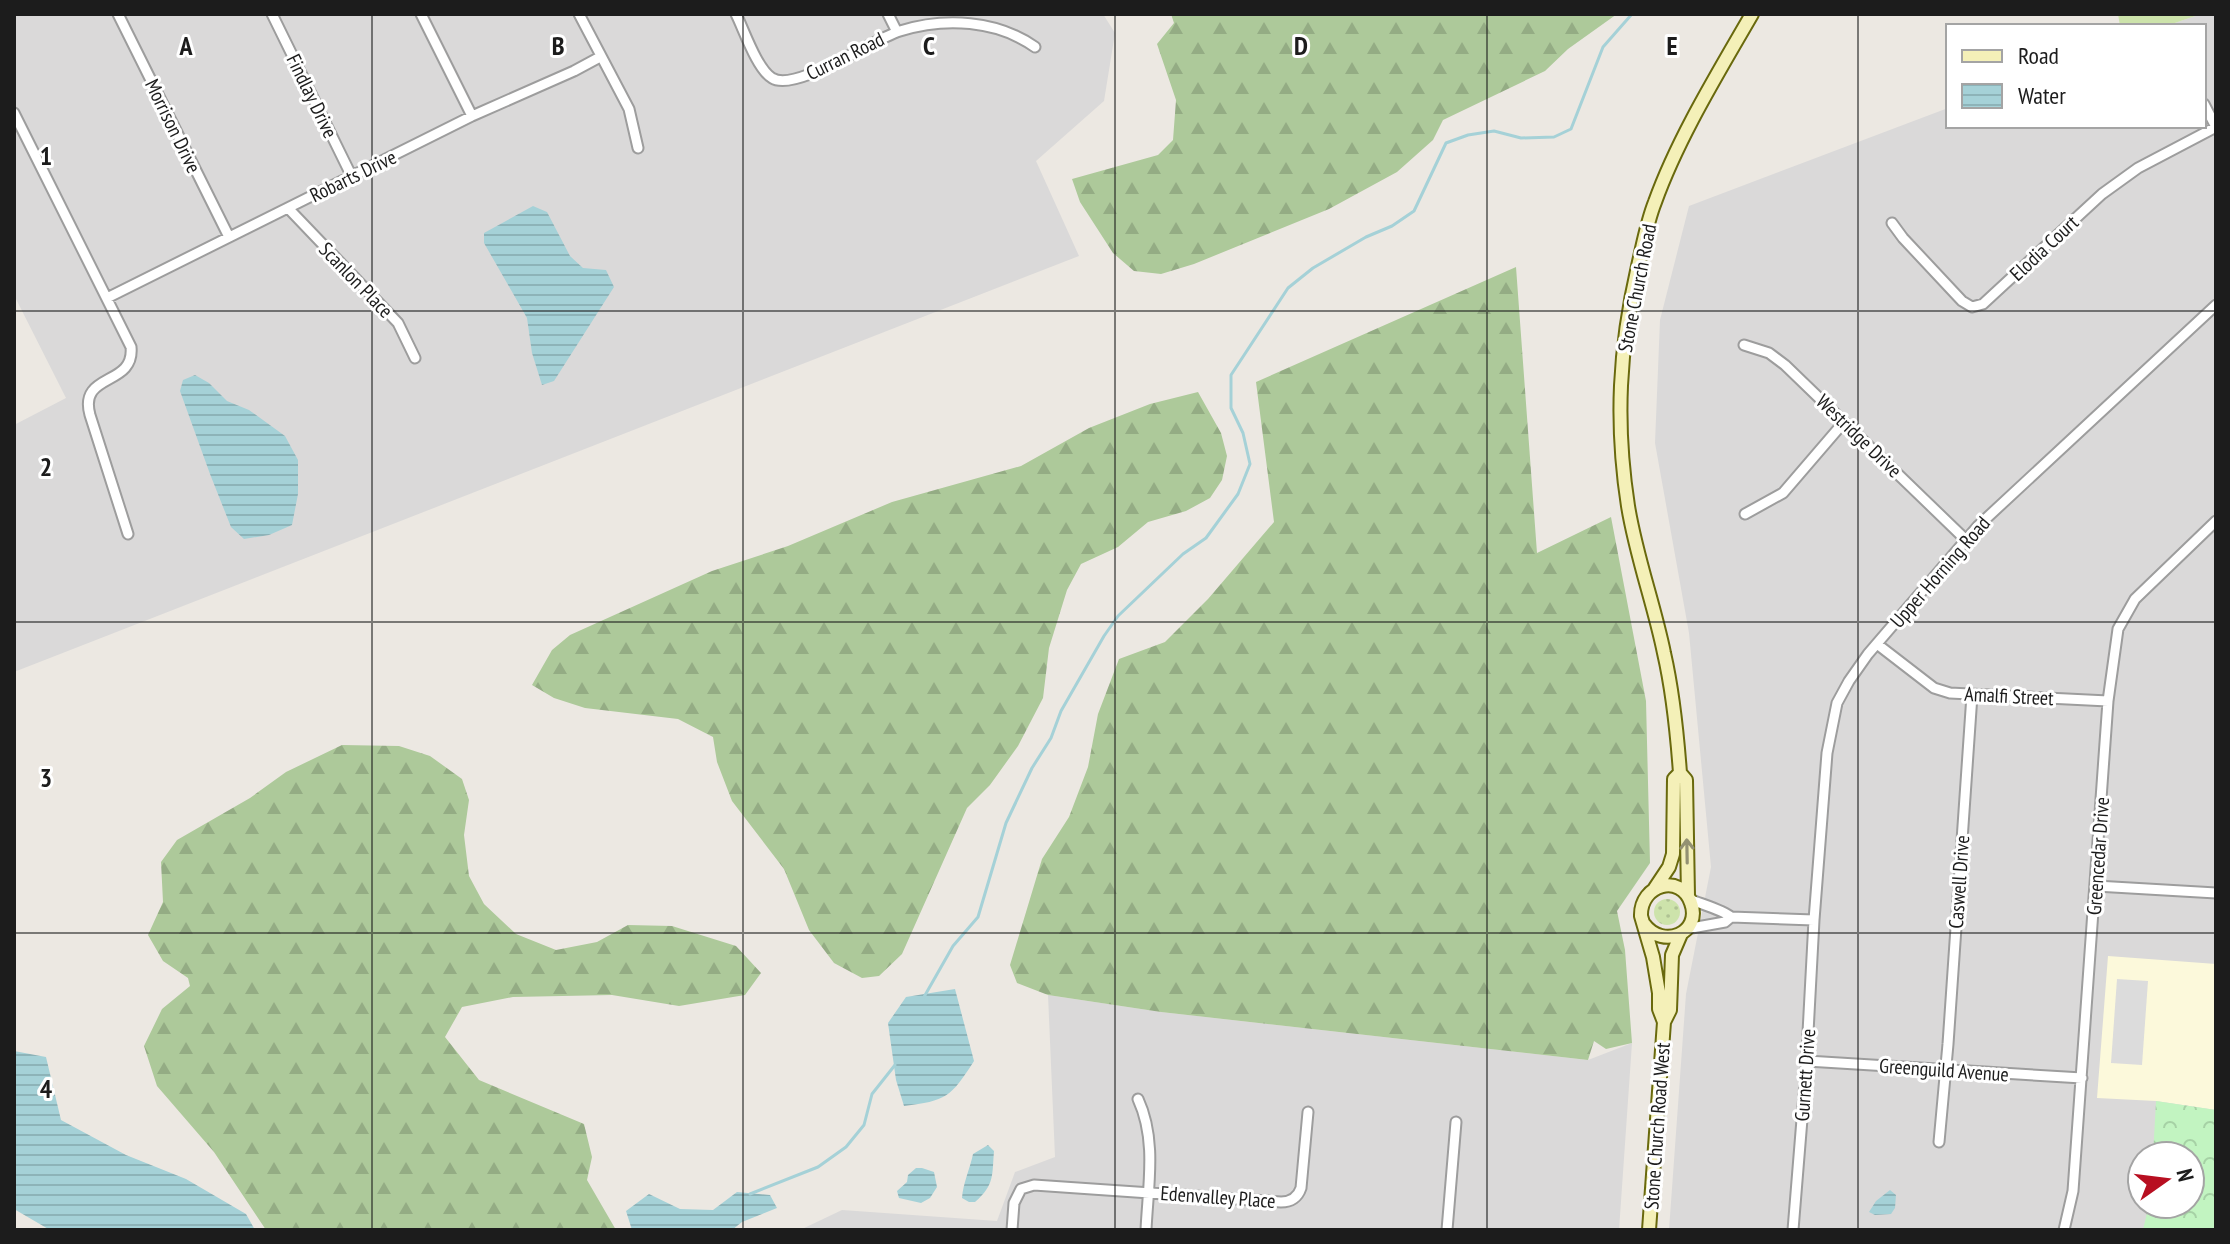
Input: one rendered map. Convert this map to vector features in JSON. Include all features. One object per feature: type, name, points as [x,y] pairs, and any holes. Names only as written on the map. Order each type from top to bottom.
[{"type":"main road","name":"Stone Church Road","points":[[1688,897],[1686,780],[1680,773],[1671,684],[1628,508],[1619,407],[1622,360],[1627,313],[1655,202],[1714,79],[1752,14]]},
{"type":"main road","name":"Stone Church Road","points":[[1655,888],[1669,867],[1673,854],[1674,779],[1680,773]]},
{"type":"main road","points":[[1673,886],[1688,897],[1693,912],[1670,965],[1670,1010],[1664,1022],[1641,912],[1646,896],[1655,888],[1673,886]]},
{"type":"main road","points":[[1644,924],[1660,937],[1669,938],[1683,931]]},
{"type":"main road","name":"Stone Church Road West","points":[[1649,1230],[1664,1022]]},
{"type":"street","name":"Morrison Drive","points":[[118,14],[229,237]]},
{"type":"street","name":"Findlay Drive","points":[[272,14],[352,177]]},
{"type":"street","points":[[421,14],[472,116]]},
{"type":"street","points":[[579,14],[629,109],[638,148]]},
{"type":"street","name":"Curran Road","points":[[736,14],[763,69],[781,82],[804,77],[897,32]]},
{"type":"street","points":[[888,14],[897,32],[935,24],[962,23],[997,27],[1035,47]]},
{"type":"street","name":"Robarts Drive","points":[[107,298],[472,116],[600,57]]},
{"type":"street","points":[[2206,108],[2216,127]]},
{"type":"street","points":[[14,113],[131,347],[131,356],[124,371],[96,386],[90,393],[88,408],[128,534]]},
{"type":"street","name":"Elodia Court","points":[[1892,223],[1962,301],[1972,307],[1983,304],[2102,194],[2138,168],[2216,127]]},
{"type":"street","name":"Scanlon Place","points":[[288,208],[398,323],[415,358]]},
{"type":"street","name":"Upper Horning Road","points":[[1814,920],[1827,753],[1837,703],[1849,681],[1965,539],[2216,305]]},
{"type":"street","name":"Westridge Drive","points":[[1744,345],[1769,353],[1785,365],[1965,539]]},
{"type":"street","points":[[1745,514],[1783,493],[1844,422]]},
{"type":"street","name":"Greencedar Drive","points":[[2064,1230],[2073,1191],[2108,701],[2118,629],[2135,599],[2216,521]]},
{"type":"street","name":"Amalfi Street","points":[[1877,644],[1934,688],[1950,693],[2108,701]]},
{"type":"street","name":"Caswell Drive","points":[[1939,1142],[1972,695]]},
{"type":"street","points":[[2096,886],[2216,893]]},
{"type":"street","points":[[1688,897],[1725,911],[1731,917]]},
{"type":"street","points":[[1683,931],[1725,922],[1731,917],[1814,920]]},
{"type":"street","name":"Gurnett Drive","points":[[1793,1230],[1807,1061],[1814,920]]},
{"type":"street","name":"Greenguild Avenue","points":[[1807,1061],[2082,1078]]},
{"type":"street","points":[[1138,1099],[1150,1138],[1146,1230]]},
{"type":"street","name":"Edenvalley Place","points":[[1147,1193],[1290,1200],[1301,1188],[1308,1112]]},
{"type":"street","points":[[1447,1230],[1456,1122]]},
{"type":"street","points":[[1012,1230],[1014,1203],[1021,1189],[1034,1185],[1147,1193]]},
{"type":"shaded area","points":[[14,14],[1103,14],[1115,33],[1104,101],[1036,161],[1079,256],[14,672],[14,425],[66,398],[14,295]]},
{"type":"shaded area","points":[[2201,14],[2216,14],[2216,1230],[1669,1230],[1686,994],[1711,867],[1689,633],[1655,443],[1660,320],[1689,206],[1946,109],[1946,128],[2206,128],[2206,24],[2172,24]]},
{"type":"shaded area","points":[[2108,956],[2216,964],[2216,1110],[2156,1101],[2097,1098]]},
{"type":"shaded area","points":[[2117,979],[2148,981],[2142,1065],[2111,1063]]},
{"type":"shaded area","points":[[1048,995],[1161,1012],[1588,1060],[1632,1043],[1619,1230],[800,1230],[842,1210],[997,1221],[1015,1172],[1055,1157]]},
{"type":"green space","points":[[1171,14],[1617,14],[1568,49],[1545,71],[1443,120],[1433,140],[1397,172],[1329,209],[1194,264],[1161,274],[1134,271],[1113,253],[1080,202],[1072,179],[1158,155],[1173,140],[1176,100],[1157,44],[1174,23]]},
{"type":"green space","points":[[2118,14],[2201,14],[2172,24],[2120,24]]},
{"type":"green space","points":[[1516,267],[1537,553],[1611,517],[1646,701],[1650,863],[1617,911],[1625,950],[1632,1043],[1606,1049],[1594,1041],[1588,1060],[1161,1012],[1048,995],[1017,983],[1010,965],[1042,859],[1069,817],[1088,767],[1098,714],[1119,659],[1165,642],[1208,599],[1274,522],[1256,382]]},
{"type":"green space","points":[[1198,392],[1221,433],[1227,456],[1222,480],[1210,498],[1186,511],[1148,522],[1118,547],[1081,564],[1067,590],[1049,648],[1043,698],[1018,746],[990,785],[967,808],[902,954],[879,976],[862,978],[834,963],[809,930],[784,869],[732,801],[717,762],[713,737],[678,719],[585,708],[554,698],[532,685],[552,650],[570,635],[712,571],[788,546],[892,502],[1021,466],[1089,428],[1150,404]]},
{"type":"green space","points":[[342,745],[399,746],[430,756],[462,779],[469,800],[464,835],[469,876],[484,904],[516,934],[556,950],[597,942],[628,925],[672,926],[736,946],[761,973],[745,995],[679,1006],[612,995],[513,997],[462,1007],[445,1037],[479,1080],[584,1124],[592,1157],[587,1180],[616,1230],[266,1230],[214,1152],[157,1086],[144,1046],[162,1009],[190,986],[188,978],[163,961],[148,935],[163,902],[161,862],[177,840],[250,798],[286,772]]},
{"type":"green space","points":[[1667,899],[1676,903],[1680,912],[1676,921],[1667,925],[1658,921],[1654,912],[1658,903]]},
{"type":"green space","points":[[2156,1101],[2216,1110],[2216,1230],[2143,1230],[2145,1220],[2206,1220],[2206,1140],[2154,1140]]},
{"type":"water","points":[[533,206],[547,212],[570,256],[583,268],[606,270],[614,287],[554,381],[542,385],[532,353],[527,318],[484,243],[484,233]]},
{"type":"water","points":[[195,375],[209,383],[227,401],[249,410],[285,436],[298,460],[298,494],[292,525],[269,535],[244,539],[231,527],[180,391],[183,380]]},
{"type":"water","points":[[955,989],[974,1061],[959,1083],[946,1095],[929,1102],[904,1106],[896,1080],[888,1023],[906,997]]},
{"type":"water","points":[[14,1051],[46,1057],[61,1120],[126,1155],[186,1179],[246,1214],[255,1230],[50,1230],[14,1209]]},
{"type":"water","points":[[988,1145],[994,1151],[991,1179],[981,1196],[975,1202],[969,1202],[962,1198],[973,1154]]},
{"type":"water","points":[[916,1168],[934,1172],[937,1187],[930,1198],[921,1203],[899,1198],[897,1191]]},
{"type":"water","points":[[1890,1190],[1896,1195],[1891,1214],[1875,1215],[1869,1212],[1876,1201]]},
{"type":"water","points":[[737,1192],[770,1195],[777,1208],[742,1222],[732,1230],[632,1230],[626,1211],[649,1194],[680,1209],[713,1210]]},
{"type":"waterway","points":[[924,997],[953,946],[978,917],[1006,823],[1032,768],[1051,738],[1061,711],[1104,636],[1118,616],[1183,554],[1206,538],[1238,494],[1250,464],[1243,433],[1231,408],[1231,375],[1288,288],[1313,268],[1414,211],[1446,143],[1468,135],[1494,131],[1521,138],[1554,137],[1571,129],[1603,47],[1632,14]]},
{"type":"waterway","points":[[750,1194],[818,1167],[846,1147],[864,1125],[872,1094],[895,1065]]}]
